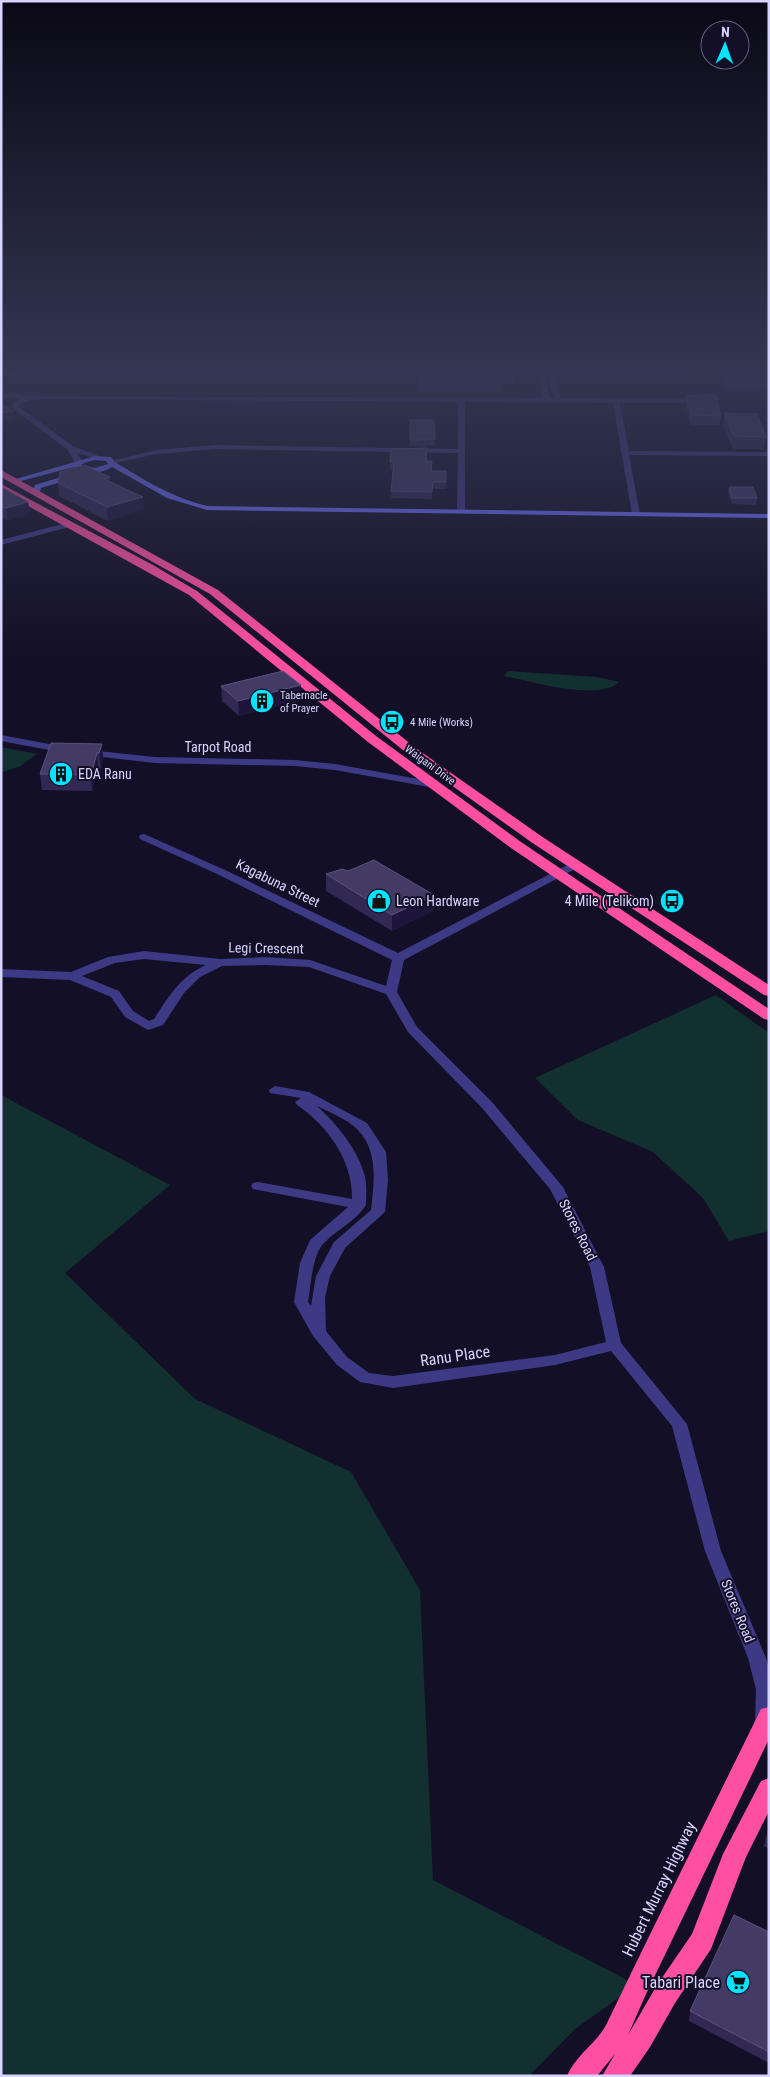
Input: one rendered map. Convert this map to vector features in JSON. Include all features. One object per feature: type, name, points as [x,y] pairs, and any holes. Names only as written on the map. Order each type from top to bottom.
[{"type":"highway","name":"Waigani Drive","points":[[1,473],[214,592],[413,752],[575,865],[769,992]]},
{"type":"highway","points":[[13,481],[5,485],[38,503],[38,507]]},
{"type":"highway","name":"Waigani Drive","points":[[1,487],[193,593],[372,739],[556,874],[769,1016]]},
{"type":"highway","points":[[116,536],[119,542],[157,564],[149,567]]},
{"type":"highway","points":[[176,570],[166,572],[204,597],[206,603]]},
{"type":"highway","points":[[364,711],[364,719],[420,762],[411,767]]},
{"type":"highway","name":"Hubert Murray Highway","points":[[580,2076],[616,2033],[637,1985],[767,1720]]},
{"type":"highway","points":[[615,2076],[702,1940],[735,1854],[769,1788]]},
{"type":"street","points":[[13,481],[64,467]]},
{"type":"street","points":[[78,467],[138,479]]},
{"type":"street","points":[[36,493],[38,487],[44,484],[108,467]]},
{"type":"street","points":[[118,467],[183,503],[207,508],[769,516]]},
{"type":"street","points":[[461,511],[462,467]]},
{"type":"street","points":[[628,467],[636,514]]},
{"type":"street","points":[[1,543],[70,524]]},
{"type":"street","name":"Tarpot Road","points":[[1,738],[77,752],[155,760],[295,763],[335,767],[435,785]]},
{"type":"street","name":"Kagabuna Street","points":[[144,837],[221,872],[398,958]]},
{"type":"street","points":[[391,992],[398,958],[575,865]]},
{"type":"street","points":[[72,976],[112,960],[144,955],[220,963]]},
{"type":"street","name":"Legi Crescent","points":[[1,973],[72,976],[115,994],[129,1014],[148,1026],[159,1022],[179,991],[196,974],[220,963],[265,961],[310,964],[391,992]]},
{"type":"street","name":"Stores Road","points":[[391,992],[412,1029],[487,1105],[556,1187],[597,1267],[614,1346],[679,1424],[713,1551],[757,1658],[766,1689],[767,1720]]},
{"type":"street","points":[[258,1186],[359,1205],[358,1176],[341,1143],[314,1109],[280,1091],[304,1095],[362,1126],[378,1152],[381,1180],[378,1212],[339,1245],[323,1276],[318,1297],[318,1332]]},
{"type":"street","name":"Ranu Place","points":[[359,1205],[339,1224],[317,1240],[307,1263],[301,1302],[318,1332],[342,1362],[365,1378],[393,1382],[555,1360],[614,1346]]},
{"type":"green space","points":[[508,671],[597,677],[619,682],[609,688],[581,690],[504,676]]},
{"type":"green space","points":[[1,747],[37,754],[19,767],[2,772]]},
{"type":"green space","points":[[716,995],[769,1033],[769,1231],[729,1241],[703,1198],[653,1152],[578,1120],[535,1078]]},
{"type":"green space","points":[[1,1095],[170,1185],[65,1273],[195,1399],[351,1472],[420,1590],[433,1880],[637,1985],[575,2029],[529,2076],[1,2076]]},
{"type":"building","points":[[77,467],[88,467],[110,477],[104,479],[143,497],[107,507],[58,483],[60,472]]},
{"type":"building","points":[[393,467],[431,467],[431,471],[446,471],[446,482],[433,482],[432,492],[391,491]]},
{"type":"building","points":[[1,487],[28,502],[6,508],[1,506]]},
{"type":"building","points":[[729,487],[753,487],[757,498],[732,498]]},
{"type":"building","points":[[283,671],[301,685],[238,701],[221,686]]},
{"type":"building","points":[[51,743],[102,744],[99,753],[97,753],[91,775],[40,774]]},
{"type":"building","points":[[374,860],[434,895],[392,915],[326,874],[342,869],[348,871]]},
{"type":"building","name":"Tabari Place","points":[[734,1915],[769,1932],[769,2052],[690,2011]]},
{"type":"place","name":"Tabernacle of Prayer","points":[[262,701]]},
{"type":"place","name":"4 Mile (Works)","points":[[392,722]]},
{"type":"place","name":"EDA Ranu","points":[[61,774]]},
{"type":"place","name":"Leon Hardware","points":[[379,901]]},
{"type":"place","name":"4 Mile (Telikom)","points":[[672,901]]},
{"type":"place","name":"Tabari Place","points":[[738,1982]]}]
